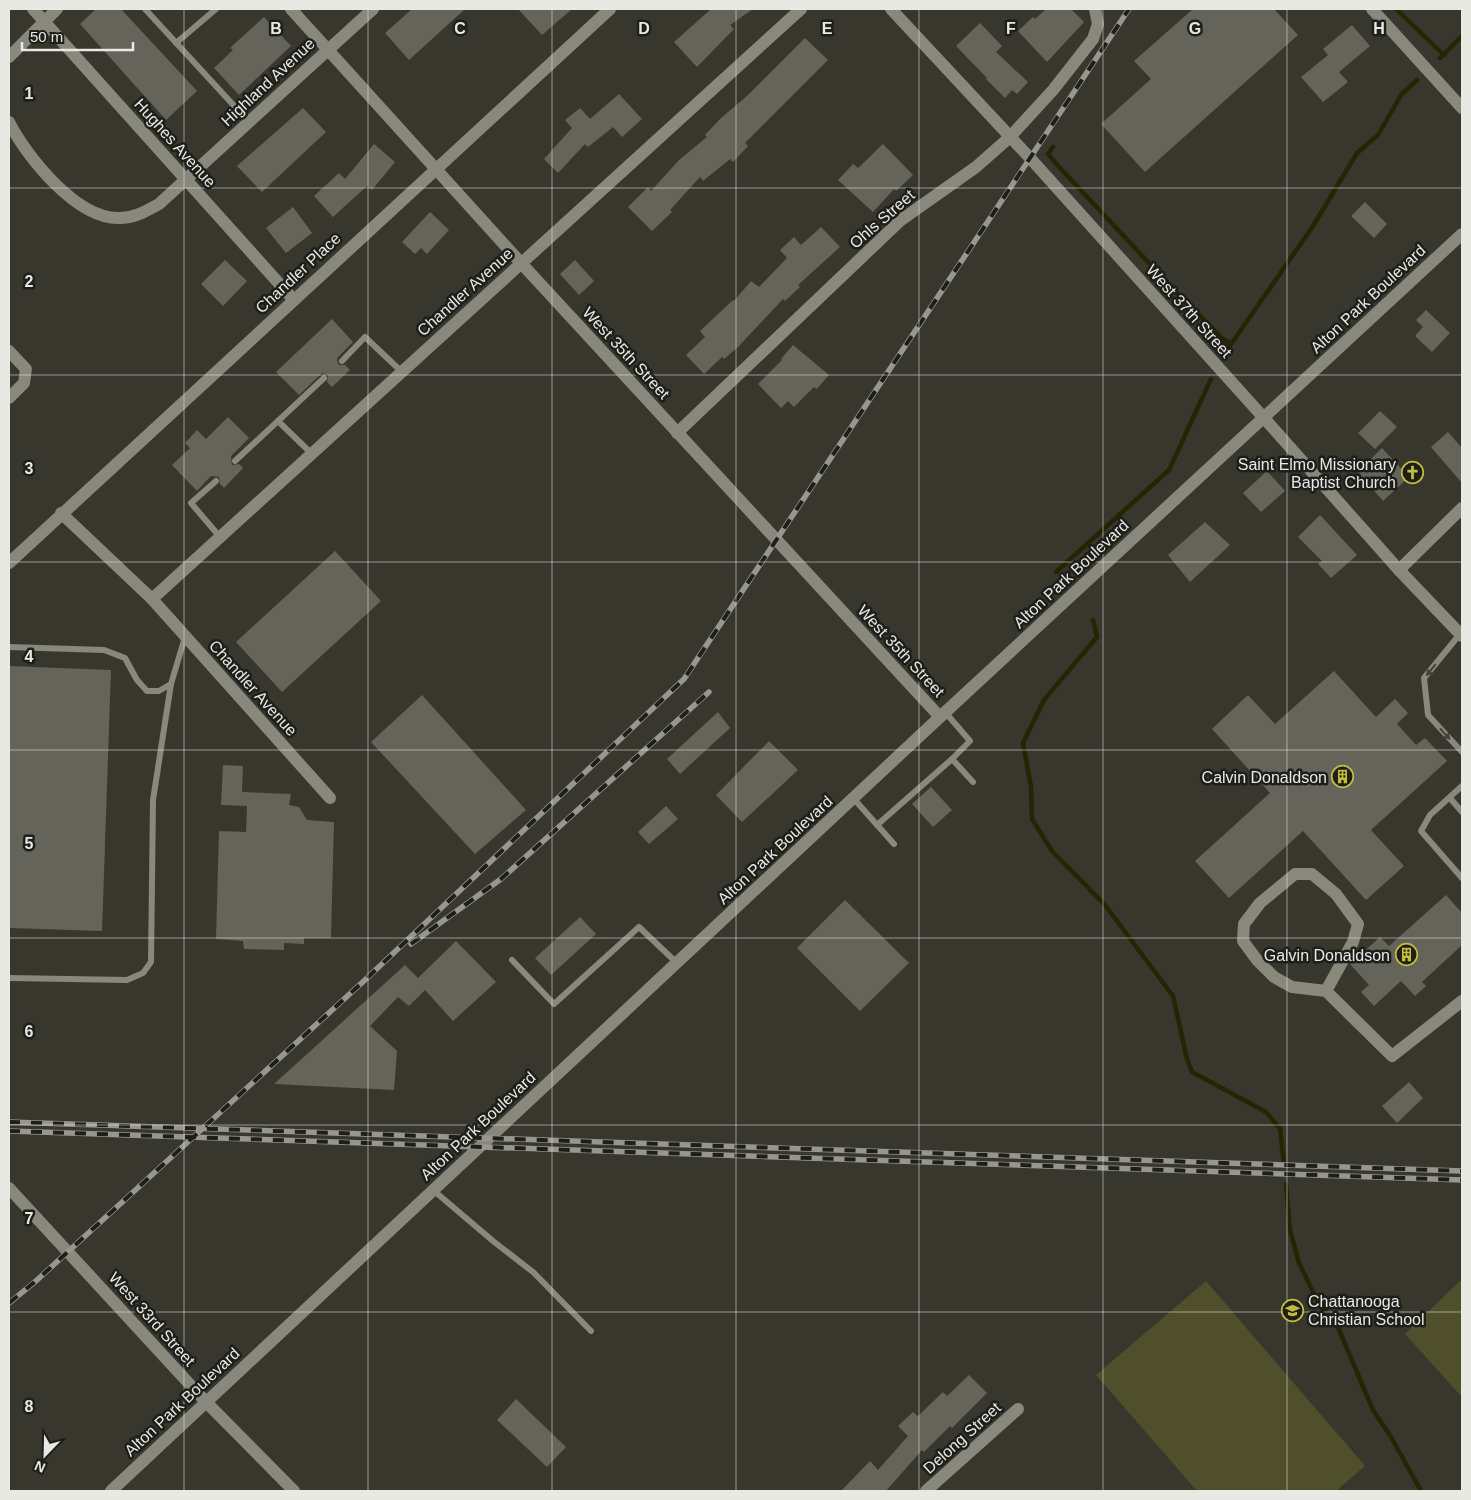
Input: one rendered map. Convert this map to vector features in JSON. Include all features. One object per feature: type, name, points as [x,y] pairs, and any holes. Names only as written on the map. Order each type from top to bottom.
[{"type":"street","name":"Hughes Avenue","points":[[33,9],[294,299]]},
{"type":"street","points":[[9,57],[57,9]]},
{"type":"street","name":"West 35th Street","points":[[291,9],[677,433],[943,715]]},
{"type":"street","name":"Highland Avenue","points":[[9,122],[17,137],[40,169],[74,200],[98,214],[118,219],[136,216],[159,204],[373,9]]},
{"type":"street","name":"Chandler Avenue","points":[[152,599],[801,9]]},
{"type":"street","name":"West 37th Street","points":[[891,9],[1010,137],[1399,570],[1461,635]]},
{"type":"street","name":"Ohls Street","points":[[677,433],[901,220],[976,167],[1010,137],[1092,40],[1098,24],[1095,9]]},
{"type":"street","points":[[1372,9],[1462,108]]},
{"type":"street","name":"Chandler Place","points":[[9,562],[604,11]]},
{"type":"street","name":"Alton Park Boulevard","points":[[111,1491],[677,962],[1462,234]]},
{"type":"street","points":[[9,351],[26,369],[24,383],[9,398]]},
{"type":"street","points":[[1399,570],[1462,508]]},
{"type":"street","name":"Chandler Avenue","points":[[62,513],[152,599],[330,798]]},
{"type":"street","points":[[1326,991],[1353,942],[1358,924],[1336,894],[1312,874],[1295,874],[1260,903],[1244,924],[1243,941],[1257,960],[1274,977],[1292,987],[1326,991],[1392,1056],[1462,1002]]},
{"type":"street","name":"West 33rd Street","points":[[9,1188],[202,1406],[294,1491]]},
{"type":"street","name":"Delong Street","points":[[926,1491],[1018,1409]]},
{"type":"lane","points":[[145,9],[249,122]]},
{"type":"lane","points":[[176,43],[216,9]]},
{"type":"lane","points":[[342,361],[365,337],[402,372]]},
{"type":"lane","points":[[235,461],[324,378]]},
{"type":"lane","points":[[278,421],[312,454]]},
{"type":"lane","points":[[216,480],[191,503],[220,537]]},
{"type":"lane","points":[[1461,635],[1424,678],[1428,715],[1462,752]]},
{"type":"lane","points":[[9,978],[127,980],[143,973],[151,962],[153,800],[171,684],[185,637]]},
{"type":"lane","points":[[9,648],[104,650],[125,658],[137,680],[147,691],[159,691],[171,684]]},
{"type":"lane","points":[[877,825],[970,741],[943,715]]},
{"type":"lane","points":[[952,759],[973,782]]},
{"type":"lane","points":[[1462,786],[1430,815],[1421,831],[1462,878]]},
{"type":"lane","points":[[854,798],[894,844]]},
{"type":"lane","points":[[1450,798],[1462,812]]},
{"type":"lane","points":[[512,960],[554,1004],[638,928],[677,962]]},
{"type":"lane","points":[[433,1190],[493,1242],[533,1272],[591,1331]]},
{"type":"shaded area","points":[[1462,1279],[1462,1397],[1405,1334]]},
{"type":"shaded area","points":[[1206,1281],[1365,1466],[1336,1491],[1197,1491],[1096,1375]]},
{"type":"building","points":[[96,9],[121,9],[197,91],[166,120],[80,24]]},
{"type":"building","points":[[412,9],[465,9],[409,60],[385,33]]},
{"type":"building","points":[[518,9],[572,9],[542,35]]},
{"type":"building","points":[[711,9],[753,9],[730,25],[734,29],[697,67],[674,42]]},
{"type":"building","points":[[1046,9],[1071,9],[1084,22],[1047,62],[1018,31],[1033,17],[1035,19]]},
{"type":"building","points":[[1193,9],[1274,9],[1298,35],[1145,172],[1101,124],[1151,79],[1134,61]]},
{"type":"building","points":[[264,17],[291,46],[239,95],[214,68],[233,50],[230,48]]},
{"type":"building","points":[[980,23],[1002,46],[996,52],[1028,82],[1017,94],[1012,90],[1005,98],[956,46]]},
{"type":"building","points":[[1352,25],[1370,46],[1339,72],[1348,82],[1323,102],[1301,77],[1328,55],[1323,49]]},
{"type":"building","points":[[805,38],[828,60],[745,143],[748,146],[733,162],[730,159],[703,181],[700,177],[670,210],[672,212],[652,231],[628,207],[648,187],[651,191],[679,160],[707,137],[705,135],[720,119],[748,95]]},
{"type":"building","points":[[619,94],[642,119],[622,137],[613,127],[588,147],[585,144],[558,173],[544,159],[572,128],[565,120],[580,108],[590,119]]},
{"type":"building","points":[[303,108],[326,132],[262,192],[237,166]]},
{"type":"building","points":[[374,144],[395,162],[372,190],[367,186],[333,217],[314,196],[339,173],[345,179]]},
{"type":"building","points":[[883,144],[913,175],[896,191],[894,189],[873,212],[838,180],[853,164],[858,168]]},
{"type":"building","points":[[1365,202],[1387,224],[1374,238],[1351,216]]},
{"type":"building","points":[[293,207],[312,233],[286,253],[266,228]]},
{"type":"building","points":[[430,212],[449,230],[427,254],[421,248],[415,254],[402,242]]},
{"type":"building","points":[[821,227],[840,247],[798,285],[800,287],[785,301],[783,299],[738,347],[724,359],[722,357],[704,374],[686,355],[705,337],[700,331],[734,301],[751,281],[759,287],[787,258],[780,250],[794,237],[801,245]]},
{"type":"building","points":[[225,260],[247,281],[223,306],[201,284]]},
{"type":"building","points":[[575,260],[594,281],[579,295],[560,274]]},
{"type":"building","points":[[1426,310],[1450,333],[1432,352],[1415,336],[1423,327],[1416,320]]},
{"type":"building","points":[[332,319],[353,342],[337,360],[339,365],[345,365],[350,370],[332,387],[327,382],[328,375],[322,373],[299,395],[276,372]]},
{"type":"building","points":[[793,345],[829,375],[817,389],[814,387],[794,407],[788,401],[781,408],[758,384],[782,360]]},
{"type":"building","points":[[1380,411],[1397,427],[1375,449],[1358,433]]},
{"type":"building","points":[[228,417],[249,438],[231,456],[232,465],[239,464],[243,468],[224,488],[220,484],[219,477],[211,476],[197,491],[172,465],[190,448],[185,443],[197,430],[206,439]]},
{"type":"building","points":[[1448,432],[1462,448],[1462,483],[1431,447]]},
{"type":"building","points":[[1382,448],[1409,477],[1383,501],[1358,472]]},
{"type":"building","points":[[1267,471],[1285,491],[1261,512],[1243,493]]},
{"type":"building","points":[[1320,515],[1357,555],[1331,578],[1318,564],[1322,561],[1298,537]]},
{"type":"building","points":[[1205,522],[1230,545],[1190,582],[1168,555]]},
{"type":"building","points":[[335,551],[381,601],[282,692],[236,642]]},
{"type":"building","points":[[9,666],[111,670],[102,931],[9,928]]},
{"type":"building","name":"Calvin Donaldson","points":[[1334,671],[1376,717],[1395,699],[1408,713],[1397,724],[1416,745],[1425,738],[1447,761],[1371,830],[1404,866],[1366,900],[1303,831],[1229,898],[1195,861],[1270,793],[1212,729],[1248,695],[1275,724]]},
{"type":"building","points":[[422,695],[526,810],[475,854],[371,742]]},
{"type":"building","points":[[718,712],[730,728],[680,774],[667,759]]},
{"type":"building","points":[[769,741],[798,770],[742,822],[716,795]]},
{"type":"building","points":[[223,765],[243,766],[242,792],[291,794],[289,805],[299,807],[307,820],[334,822],[331,938],[304,938],[304,944],[284,943],[284,950],[244,949],[243,941],[216,939],[219,831],[246,832],[247,806],[221,805]]},
{"type":"building","points":[[931,787],[952,810],[933,827],[912,804]]},
{"type":"building","points":[[666,806],[678,819],[649,844],[638,832]]},
{"type":"building","name":"Galvin Donaldson","points":[[1446,895],[1462,913],[1462,945],[1422,982],[1426,986],[1415,996],[1401,981],[1374,1006],[1361,992],[1369,985],[1350,964],[1380,937],[1389,946]]},
{"type":"building","points":[[845,900],[909,963],[860,1011],[797,948]]},
{"type":"building","points":[[580,917],[596,934],[551,975],[535,958]]},
{"type":"building","points":[[456,941],[496,982],[453,1021],[425,990],[409,1006],[398,997],[370,1026],[397,1051],[394,1090],[274,1084],[405,965],[418,978]]},
{"type":"building","points":[[1409,1082],[1423,1098],[1397,1123],[1382,1106]]},
{"type":"building","points":[[969,1375],[987,1393],[952,1428],[950,1426],[924,1452],[922,1450],[886,1491],[841,1491],[870,1461],[878,1470],[908,1436],[898,1426],[913,1412],[918,1416],[943,1392],[947,1396]]},
{"type":"building","points":[[516,1399],[566,1447],[547,1467],[497,1420]]},
{"type":"waterway","points":[[1396,9],[1444,55]]},
{"type":"waterway","points":[[1440,58],[1462,36]]},
{"type":"waterway","points":[[1229,347],[1313,226],[1357,153],[1378,135],[1401,95],[1417,80]]},
{"type":"waterway","points":[[1053,147],[1048,154],[1060,168],[1179,295],[1223,339],[1231,344]]},
{"type":"waterway","points":[[1056,572],[1169,470],[1211,379]]},
{"type":"waterway","points":[[1093,620],[1097,637],[1044,700],[1023,743],[1031,787],[1032,819],[1052,851],[1105,905],[1173,996],[1187,1059],[1192,1072],[1266,1112],[1280,1129],[1284,1164]]},
{"type":"waterway","points":[[1286,1184],[1290,1230],[1299,1263],[1319,1304],[1337,1325],[1373,1410],[1391,1437],[1421,1491]]},
{"type":"railway","points":[[9,1303],[37,1280],[366,979],[684,679],[1129,9]]},
{"type":"railway","points":[[411,944],[501,879],[709,692]]},
{"type":"railway","points":[[9,1122],[1462,1171]]},
{"type":"railway","points":[[9,1131],[1462,1180]]},
{"type":"place","name":"Saint Elmo Missionary Baptist Church","points":[[1412,473]]},
{"type":"place","name":"Calvin Donaldson","points":[[1343,777]]},
{"type":"place","name":"Galvin Donaldson","points":[[1406,955]]},
{"type":"place","name":"Chattanooga Christian School","points":[[1292,1310]]}]
